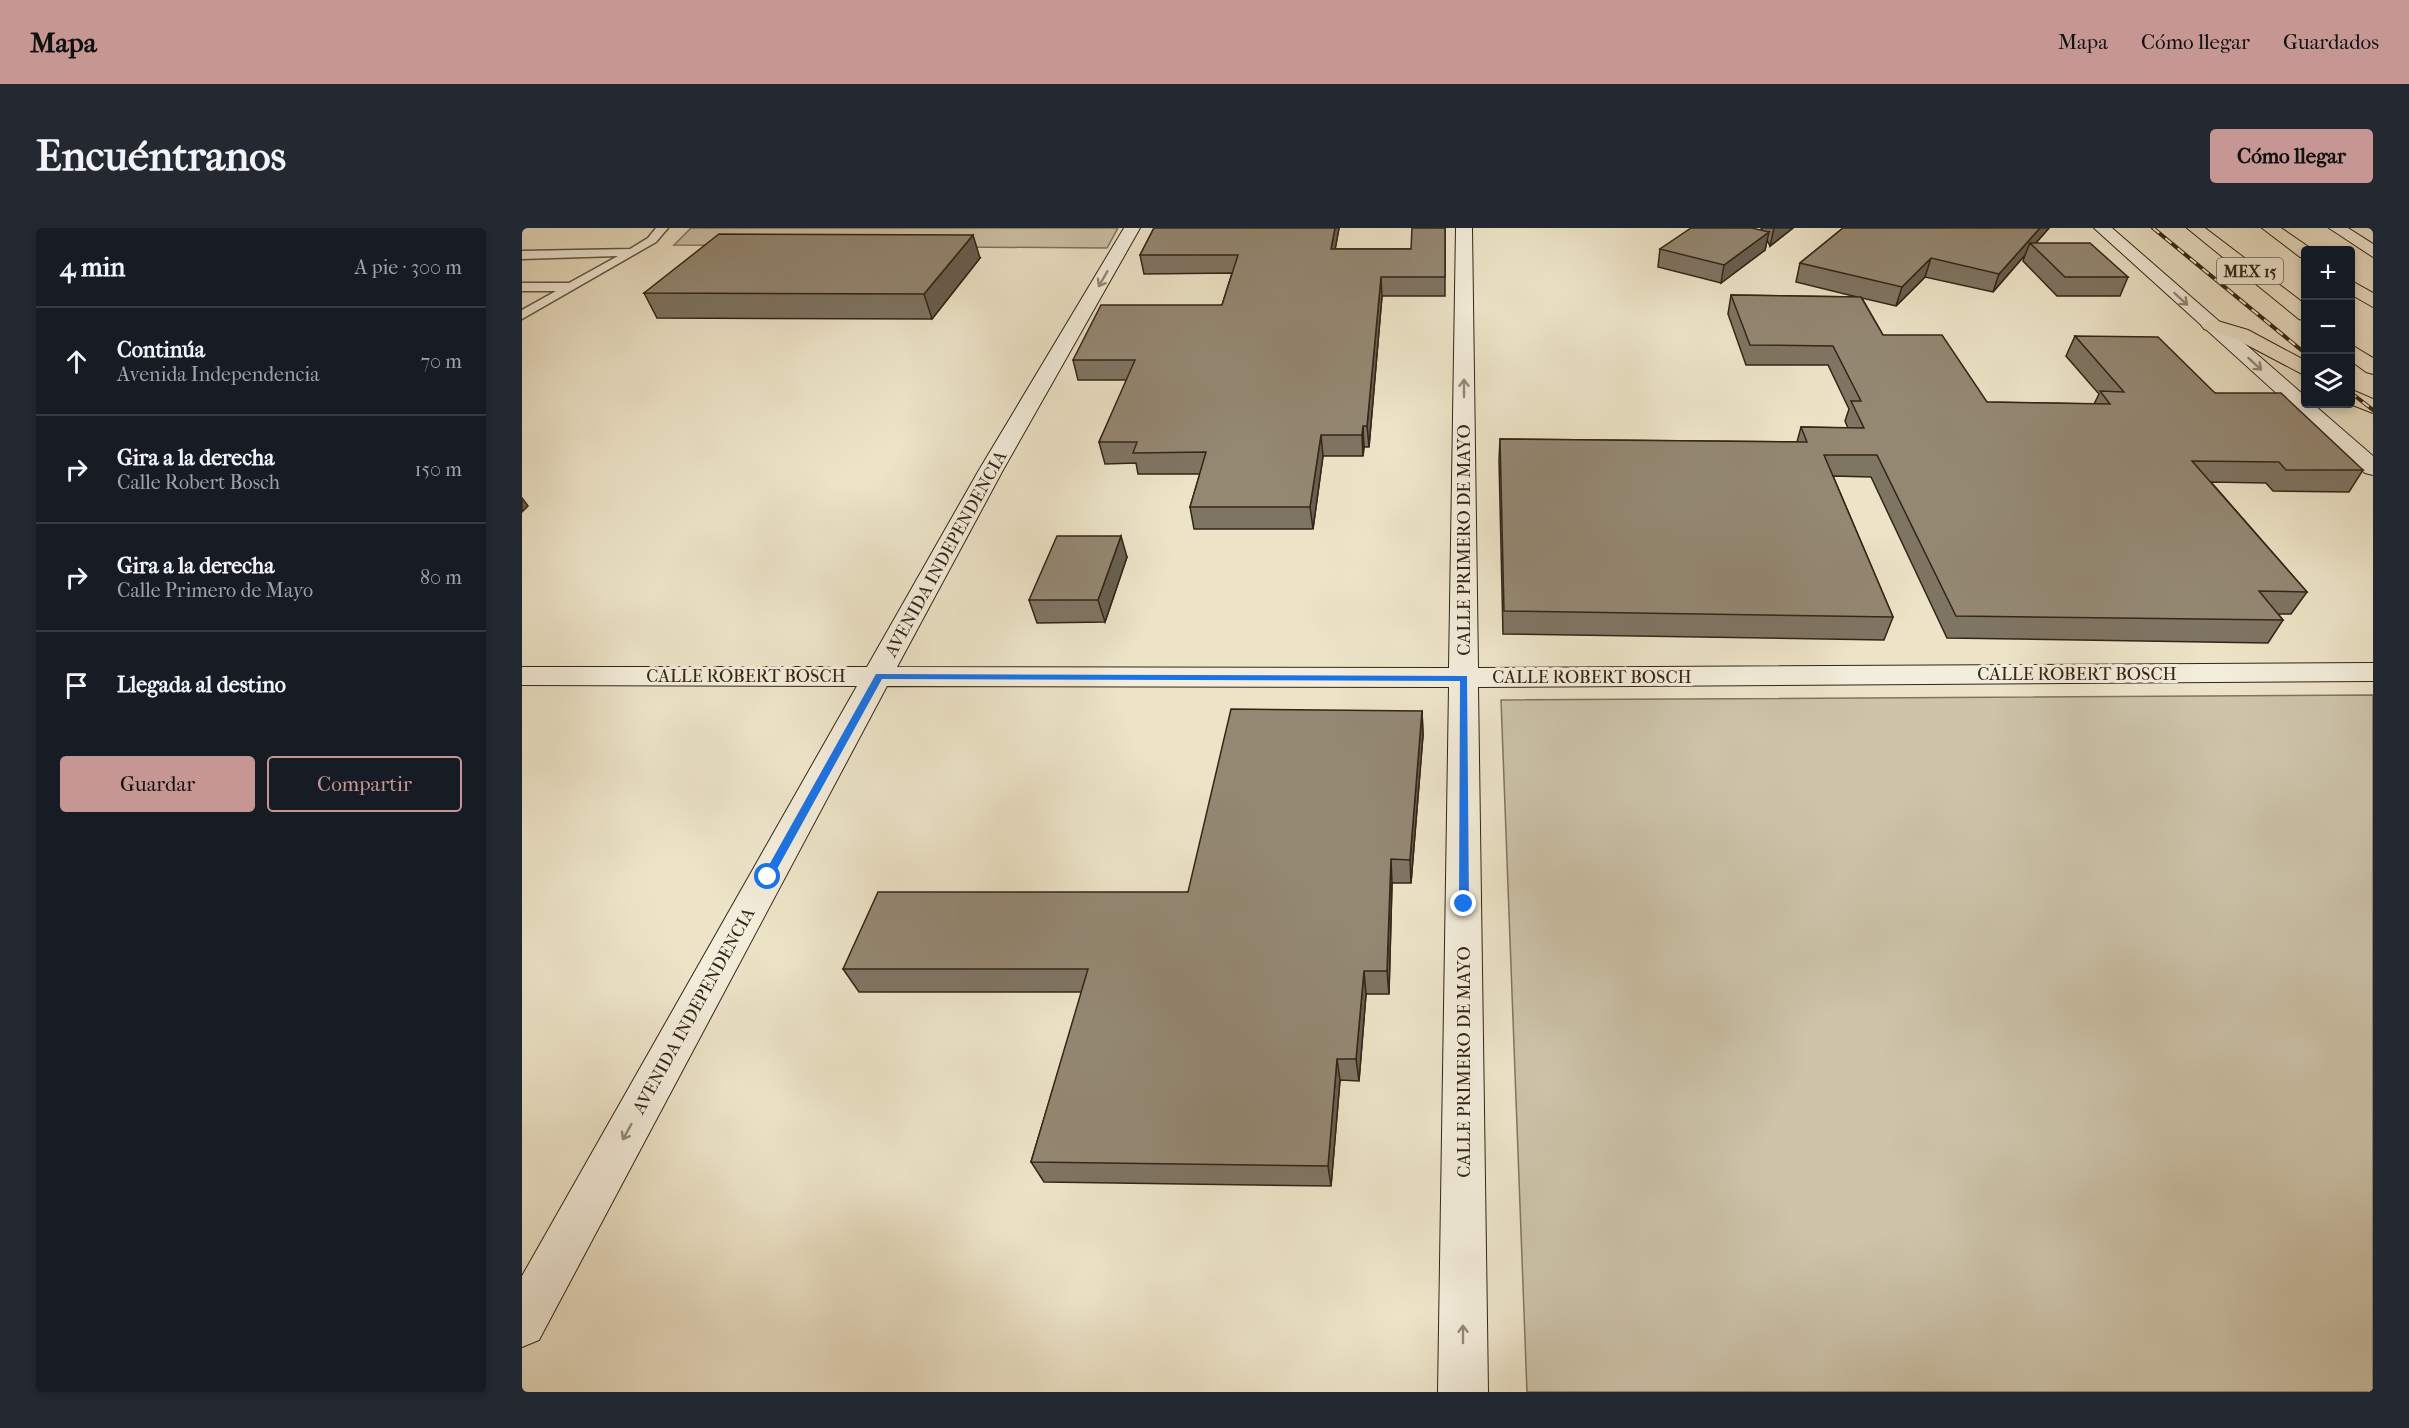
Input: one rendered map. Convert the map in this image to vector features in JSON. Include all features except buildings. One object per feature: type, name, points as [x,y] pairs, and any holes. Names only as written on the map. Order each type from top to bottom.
[{"type":"highway","name":"MEX 15","points":[[2195,228],[2301,311]]},
{"type":"highway","name":"MEX 15","points":[[2270,228],[2301,250]]},
{"type":"highway","points":[[2355,288],[2373,301]]},
{"type":"highway","points":[[2211,326],[2241,334],[2301,367]]},
{"type":"highway","points":[[2355,354],[2373,368]]},
{"type":"highway","points":[[2355,398],[2373,407]]},
{"type":"main road","name":"AVENIDA INDEPENDENCIA","points":[[522,1323],[991,470],[1132,228]]},
{"type":"main road","name":"CALLE PRIMERO DE MAYO","points":[[1463,1392],[1464,228]]},
{"type":"main road","points":[[2102,228],[2373,468]]},
{"type":"main road","points":[[2337,228],[2373,252]]},
{"type":"main road","name":"CALLE ROBERT BOSCH","points":[[522,676],[1464,678],[2373,672]]},
{"type":"street","points":[[522,315],[633,252],[652,240],[662,228]]},
{"type":"street","points":[[522,255],[633,252]]},
{"type":"street","points":[[522,287],[570,286]]},
{"type":"shaded area","points":[[691,228],[1118,228],[1107,248],[674,245]]},
{"type":"shaded area","points":[[2373,695],[2373,1392],[1527,1392],[1501,700]]},
{"type":"railway","points":[[2153,228],[2301,350]]},
{"type":"railway","points":[[2355,396],[2373,410]]},
{"type":"route","points":[[768,877],[879,676],[1464,678],[1464,904]]}]
